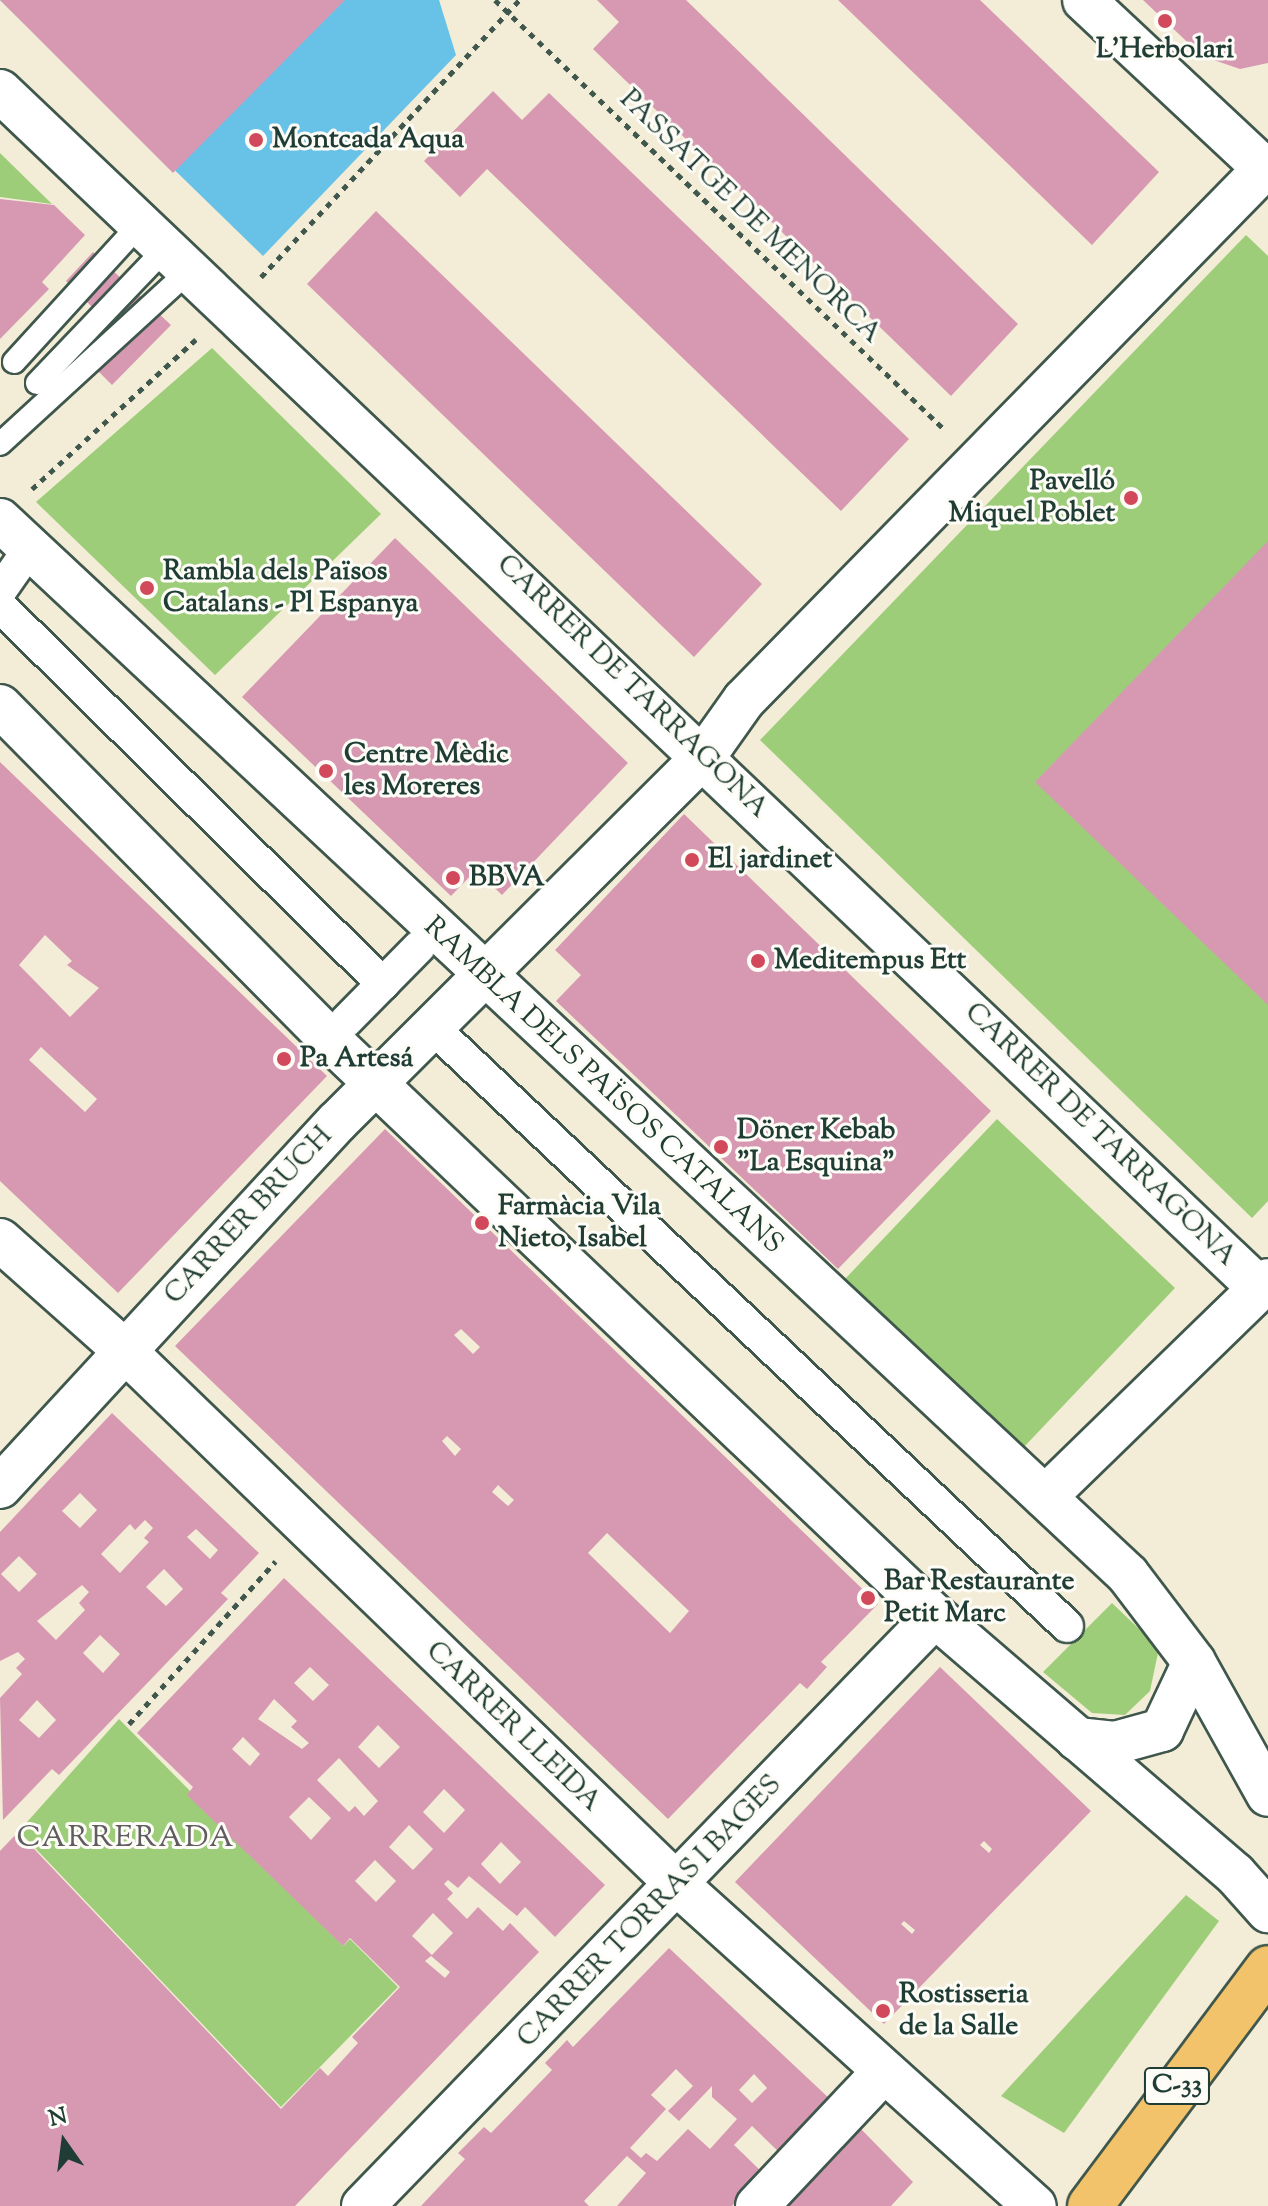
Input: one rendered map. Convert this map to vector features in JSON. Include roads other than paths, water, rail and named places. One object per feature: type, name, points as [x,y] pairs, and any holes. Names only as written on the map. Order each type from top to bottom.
[{"type":"highway","name":"C-33","points":[[1090,2206],[1268,1968]]},
{"type":"street","points":[[1084,0],[1267,168]]},
{"type":"street","name":"CARRER DE TARRAGONA","points":[[0,91],[164,248],[221,318],[705,755],[1263,1284]]},
{"type":"street","name":"CARRER BRUCH","points":[[0,1487],[376,1082],[705,755],[744,700],[1267,168]]},
{"type":"street","name":"RAMBLA DELS PAÏSOS CATALANS","points":[[12,508],[484,976],[1128,1575],[1194,1662],[1268,1795]]},
{"type":"street","points":[[0,591],[19,564]]},
{"type":"street","points":[[0,606],[383,984]]},
{"type":"street","points":[[0,706],[376,1082],[935,1616],[1268,1911]]},
{"type":"street","name":"RAMBLA DELS PAÏSOS CATALANS","points":[[346,1021],[419,947]]},
{"type":"street","points":[[448,1042],[1067,1626]]},
{"type":"street","name":"CARRER LLEIDA","points":[[0,1240],[126,1352],[678,1885],[1035,2206]]},
{"type":"street","points":[[1045,1497],[1263,1284]]},
{"type":"street","name":"CARRER TORRAS I BAGES","points":[[363,2206],[678,1885],[935,1616]]},
{"type":"street","points":[[1077,1739],[1115,1743],[1162,1730],[1194,1662]]},
{"type":"street","points":[[757,2206],[884,2071]]},
{"type":"lane","points":[[37,383],[7,358],[164,248]]},
{"type":"lane","points":[[34,412],[37,383],[164,248]]},
{"type":"lane","points":[[0,444],[34,412],[164,248]]},
{"type":"water","name":"Montcada Aqua","points":[[0,0],[439,0],[456,55],[263,256]]},
{"type":"place","name":"L'Herbolari","points":[[1165,21]]},
{"type":"place","name":"Montcada Aqua","points":[[256,140]]},
{"type":"place","name":"Pavelló Miquel Poblet","points":[[1131,498]]},
{"type":"place","name":"Rambla dels Països Catalans - Pl Espanya","points":[[147,588]]},
{"type":"place","name":"Centre Mèdic les Moreres","points":[[326,771]]},
{"type":"place","name":"El jardinet","points":[[692,860]]},
{"type":"place","name":"BBVA","points":[[453,878]]},
{"type":"place","name":"Meditempus Ett","points":[[758,961]]},
{"type":"place","name":"Pa Artesá","points":[[284,1059]]},
{"type":"place","name":"Döner Kebab \"La Esquina\"","points":[[721,1147]]},
{"type":"place","name":"Farmàcia Vila Nieto, Isabel","points":[[482,1223]]},
{"type":"place","name":"Bar Restaurante Petit Marc","points":[[868,1598]]},
{"type":"place","name":"Rostisseria de la Salle","points":[[883,2011]]},
{"type":"district","name":"CARRERADA","points":[[126,1839]]}]
